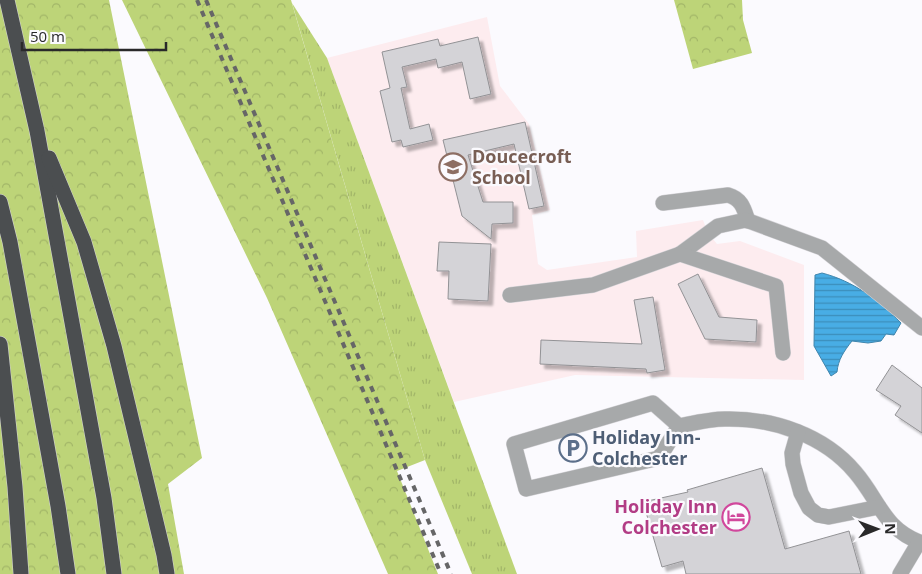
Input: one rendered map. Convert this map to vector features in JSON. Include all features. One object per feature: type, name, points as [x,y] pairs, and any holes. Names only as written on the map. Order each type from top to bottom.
[{"type":"highway","points":[[7,0],[37,131],[104,498],[114,574]]},
{"type":"highway","points":[[37,131],[84,242],[114,346],[167,574]]},
{"type":"highway","points":[[0,202],[12,251],[58,506],[68,574]]},
{"type":"highway","points":[[0,344],[15,488],[21,574]]},
{"type":"street","points":[[662,203],[728,195],[736,197],[743,205],[748,221]]},
{"type":"street","points":[[510,295],[593,285],[680,254],[718,226],[748,221],[822,248],[922,328]]},
{"type":"street","points":[[680,254],[776,286],[783,353]]},
{"type":"street","points":[[679,426],[653,403],[514,444],[526,489],[659,458],[679,426],[724,419],[770,423],[798,432],[831,450],[855,472],[888,522],[910,539],[920,542],[900,574]]},
{"type":"street","points":[[798,432],[792,453],[793,464],[801,493],[809,508],[818,514],[830,517],[879,507]]},
{"type":"shaded area","name":"Doucecroft School","points":[[487,17],[500,86],[529,124],[550,210],[532,215],[538,264],[547,270],[637,257],[636,231],[703,220],[708,233],[717,244],[740,241],[804,265],[804,380],[575,375],[454,402],[327,58]]},
{"type":"green space","points":[[0,0],[109,0],[202,458],[168,484],[184,574],[0,574]]},
{"type":"green space","points":[[122,0],[291,0],[425,460],[397,471],[438,574],[388,574],[267,298]]},
{"type":"green space","points":[[674,0],[742,0],[743,20],[752,53],[693,69]]},
{"type":"green space","points":[[292,3],[327,58],[517,574],[472,574],[425,460]]},
{"type":"water","points":[[822,273],[844,281],[865,292],[901,323],[894,335],[886,334],[881,341],[868,343],[852,341],[842,356],[837,372],[831,376],[814,346],[815,275]]},
{"type":"building","points":[[478,37],[491,94],[470,99],[462,62],[438,68],[436,59],[402,67],[407,87],[401,88],[410,129],[429,124],[433,140],[403,147],[401,140],[392,142],[380,91],[390,88],[382,52],[438,39],[440,46]]},
{"type":"building","points":[[525,122],[544,206],[529,209],[514,144],[468,155],[483,202],[513,202],[513,223],[492,224],[491,239],[462,216],[443,140]]},
{"type":"building","points":[[439,242],[491,244],[488,301],[448,299],[449,271],[437,271]]},
{"type":"building","points":[[698,274],[719,317],[757,320],[756,342],[705,339],[678,284]]},
{"type":"building","points":[[653,297],[665,370],[647,373],[646,369],[540,364],[541,340],[642,344],[634,300]]},
{"type":"building","points":[[892,365],[922,388],[922,433],[895,415],[901,406],[876,390]]},
{"type":"building","name":"Holiday Inn Colchester","points":[[762,468],[785,549],[849,531],[861,574],[686,574],[683,561],[662,567],[643,502],[688,492],[687,490]]},
{"type":"railway","points":[[197,0],[441,574]]},
{"type":"railway","points":[[206,0],[451,574]]},
{"type":"place","name":"Doucecroft School","points":[[453,167]]},
{"type":"place","name":"Holiday Inn- Colchester","points":[[573,448]]},
{"type":"place","name":"Holiday Inn Colchester","points":[[736,517]]}]
